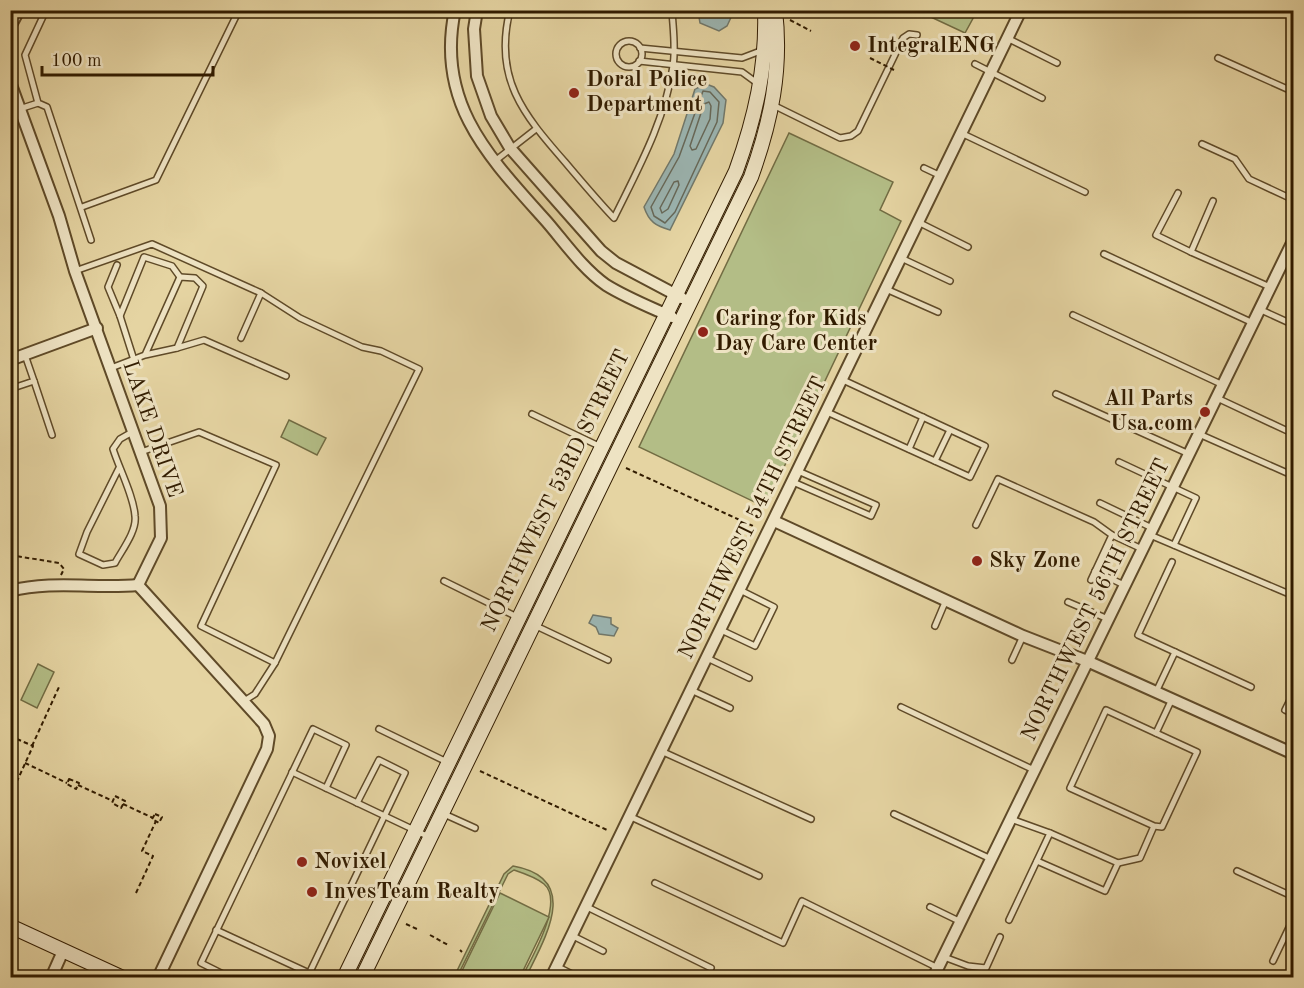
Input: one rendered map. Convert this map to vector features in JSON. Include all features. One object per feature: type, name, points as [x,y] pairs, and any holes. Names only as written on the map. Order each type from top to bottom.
[{"type":"street","points":[[10,27],[19,10]]},
{"type":"street","points":[[456,10],[451,49],[460,105],[470,128],[494,162],[589,271],[606,284],[680,321]]},
{"type":"street","points":[[477,10],[474,29],[479,86],[491,116],[510,148],[578,226],[616,263],[690,302]]},
{"type":"street","name":"NORTHWEST 53RD STREET","points":[[344,978],[736,171],[751,130],[761,86],[765,50],[765,10]]},
{"type":"street","name":"NORTHWEST 53RD STREET","points":[[362,978],[751,177],[764,141],[773,105],[778,50],[775,10]]},
{"type":"street","name":"NORTHWEST 54TH STREET","points":[[551,978],[1021,10]]},
{"type":"street","name":"LAKE DRIVE","points":[[10,82],[15,111],[59,216],[75,270],[160,506],[161,538],[138,585]]},
{"type":"street","points":[[761,86],[773,105]]},
{"type":"street","points":[[563,241],[578,226]]},
{"type":"street","name":"NORTHWEST 56TH STREET","points":[[936,973],[1087,661],[1126,586],[1293,238]]},
{"type":"street","points":[[10,360],[97,328]]},
{"type":"street","points":[[774,521],[1023,636],[1087,661],[1293,754]]},
{"type":"street","points":[[10,591],[30,586],[50,585],[112,587],[138,585],[264,724],[269,736],[267,749],[158,978]]},
{"type":"street","points":[[518,618],[533,624]]},
{"type":"street","points":[[10,926],[123,978]]},
{"type":"street","points":[[51,978],[63,951]]},
{"type":"lane","points":[[38,103],[25,55],[46,10]]},
{"type":"lane","points":[[81,207],[156,180],[239,10]]},
{"type":"lane","points":[[510,10],[505,50],[508,77],[517,101],[536,129],[614,218],[657,129],[674,65],[672,10]]},
{"type":"lane","points":[[773,105],[840,138],[851,136],[858,131],[903,38],[909,34],[918,35]]},
{"type":"lane","points":[[1007,38],[1057,63]]},
{"type":"lane","points":[[640,48],[639,61],[633,66],[625,66],[618,61],[616,53],[619,46],[626,42],[634,43],[640,48],[742,58],[765,50]]},
{"type":"lane","points":[[1218,58],[1293,92]]},
{"type":"lane","points":[[639,61],[742,72],[761,86]]},
{"type":"lane","points":[[975,64],[1042,98]]},
{"type":"lane","points":[[15,111],[38,103],[47,107],[91,240]]},
{"type":"lane","points":[[494,162],[536,129]]},
{"type":"lane","points":[[961,133],[1085,192]]},
{"type":"lane","points":[[1202,144],[1235,159],[1249,179],[1293,200]]},
{"type":"lane","points":[[924,168],[941,176]]},
{"type":"lane","points":[[1178,192],[1156,235],[1270,287]]},
{"type":"lane","points":[[1191,252],[1213,201]]},
{"type":"lane","points":[[918,222],[968,247]]},
{"type":"lane","points":[[75,270],[152,244],[261,293],[300,318],[362,347],[381,351],[419,369],[275,663],[255,694],[244,701]]},
{"type":"lane","points":[[1104,254],[1253,323]]},
{"type":"lane","points":[[120,316],[144,257],[172,266],[180,277]]},
{"type":"lane","points":[[901,258],[950,281]]},
{"type":"lane","points":[[117,265],[108,286],[134,360]]},
{"type":"lane","points":[[177,348],[202,286],[195,278],[180,277]]},
{"type":"lane","points":[[145,355],[180,277]]},
{"type":"lane","points":[[886,289],[938,312]]},
{"type":"lane","points":[[242,338],[261,293]]},
{"type":"lane","points":[[1259,309],[1293,325]]},
{"type":"lane","points":[[1073,315],[1223,385]]},
{"type":"lane","points":[[111,368],[145,355],[204,340],[286,376]]},
{"type":"lane","points":[[25,355],[51,435]]},
{"type":"lane","points":[[827,412],[970,477],[985,446],[843,380]]},
{"type":"lane","points":[[10,389],[34,381]]},
{"type":"lane","points":[[1056,394],[1190,454]]},
{"type":"lane","points":[[1217,398],[1293,434]]},
{"type":"lane","points":[[532,414],[601,447]]},
{"type":"lane","points":[[909,449],[924,417]]},
{"type":"lane","points":[[935,461],[950,430]]},
{"type":"lane","points":[[119,468],[87,532],[80,554],[103,565],[115,563],[136,517],[113,449],[120,440],[134,431]]},
{"type":"lane","points":[[141,452],[199,432],[276,465],[201,626],[275,663]]},
{"type":"lane","points":[[1199,434],[1293,476]]},
{"type":"lane","points":[[1119,462],[1196,498],[1174,545]]},
{"type":"lane","points":[[793,482],[871,516],[876,505],[798,471]]},
{"type":"lane","points":[[976,525],[998,478],[1094,522],[1112,535],[1143,550]]},
{"type":"lane","points":[[1100,503],[1174,545],[1293,596]]},
{"type":"lane","points":[[1090,580],[1112,535]]},
{"type":"lane","points":[[1172,562],[1138,635],[1251,687]]},
{"type":"lane","points":[[1095,571],[1126,586]]},
{"type":"lane","points":[[444,580],[518,618]]},
{"type":"lane","points":[[721,630],[755,646],[774,607],[740,590]]},
{"type":"lane","points":[[935,626],[946,600]]},
{"type":"lane","points":[[1068,602],[1109,620]]},
{"type":"lane","points":[[533,624],[608,660]]},
{"type":"lane","points":[[1012,660],[1023,636]]},
{"type":"lane","points":[[1156,692],[1175,652]]},
{"type":"lane","points":[[707,658],[749,678]]},
{"type":"lane","points":[[691,690],[730,708]]},
{"type":"lane","points":[[1293,692],[1285,710],[1293,714]]},
{"type":"lane","points":[[1156,733],[1172,699]]},
{"type":"lane","points":[[901,707],[1034,770]]},
{"type":"lane","points":[[1106,710],[1197,752],[1162,827],[1154,826],[1070,788],[1106,710]]},
{"type":"lane","points":[[231,978],[201,963],[313,729],[346,745],[326,788]]},
{"type":"lane","points":[[379,729],[447,762]]},
{"type":"lane","points":[[661,751],[811,819]]},
{"type":"lane","points":[[216,930],[308,975],[405,773],[379,760],[357,803]]},
{"type":"lane","points":[[292,772],[429,837]]},
{"type":"lane","points":[[441,813],[475,828]]},
{"type":"lane","points":[[894,814],[991,859]]},
{"type":"lane","points":[[629,816],[759,876]]},
{"type":"lane","points":[[1011,819],[1118,863],[1140,858],[1154,826]]},
{"type":"lane","points":[[1009,920],[1050,834]]},
{"type":"lane","points":[[1037,861],[1105,891],[1118,863]]},
{"type":"lane","points":[[1237,871],[1293,897]]},
{"type":"lane","points":[[655,883],[783,943],[802,901],[936,973]]},
{"type":"lane","points":[[585,906],[711,969]]},
{"type":"lane","points":[[930,907],[961,922]]},
{"type":"lane","points":[[1273,961],[1293,917]]},
{"type":"lane","points":[[571,935],[603,951]]},
{"type":"lane","points":[[944,957],[968,966],[986,968],[1000,937]]},
{"type":"lane","points":[[556,966],[580,978]]},
{"type":"path","points":[[790,20],[811,31]]},
{"type":"path","points":[[870,58],[894,70]]},
{"type":"path","points":[[626,468],[753,526]]},
{"type":"path","points":[[10,555],[63,566],[63,571],[50,585]]},
{"type":"path","points":[[10,687],[16,690],[10,702]]},
{"type":"path","points":[[13,790],[59,687]]},
{"type":"path","points":[[10,736],[32,746]]},
{"type":"path","points":[[25,763],[67,783],[69,779],[113,801],[115,796],[125,801],[123,804],[156,821]]},
{"type":"path","points":[[480,771],[607,830]]},
{"type":"path","points":[[136,893],[153,856],[142,851],[156,821],[159,822],[162,817],[155,814],[153,818]]},
{"type":"path","points":[[406,924],[419,930]]},
{"type":"path","points":[[430,936],[448,945]]},
{"type":"green space","points":[[977,10],[965,33],[918,11]]},
{"type":"green space","points":[[789,133],[893,182],[880,210],[901,221],[765,507],[639,447]]},
{"type":"green space","points":[[289,420],[326,438],[317,455],[281,437]]},
{"type":"green space","points":[[38,664],[54,672],[37,708],[21,700]]},
{"type":"green space","points":[[513,866],[534,873],[547,883],[552,896],[552,911],[548,928],[526,977],[522,977],[544,930],[551,904],[549,892],[544,884],[514,870],[508,874],[457,977],[454,977],[504,874]]},
{"type":"green space","points":[[500,893],[549,917],[520,977],[459,977]]},
{"type":"water","points":[[698,11],[734,11],[727,26],[719,31],[700,23]]},
{"type":"water","points":[[706,84],[714,87],[726,100],[723,123],[670,230],[654,223],[644,207],[674,154],[695,89]]},
{"type":"water","points":[[593,615],[611,618],[611,624],[618,628],[614,636],[599,634],[596,627],[589,623]]},
{"type":"place","name":"IntegralENG","points":[[855,46]]},
{"type":"place","name":"Doral Police Department","points":[[574,93]]},
{"type":"place","name":"Caring for Kids Day Care Center","points":[[703,332]]},
{"type":"place","name":"All Parts Usa.com","points":[[1205,412]]},
{"type":"place","name":"Sky Zone","points":[[977,561]]},
{"type":"place","name":"Novixel","points":[[302,862]]},
{"type":"place","name":"InvesTeam Realty","points":[[312,892]]}]
